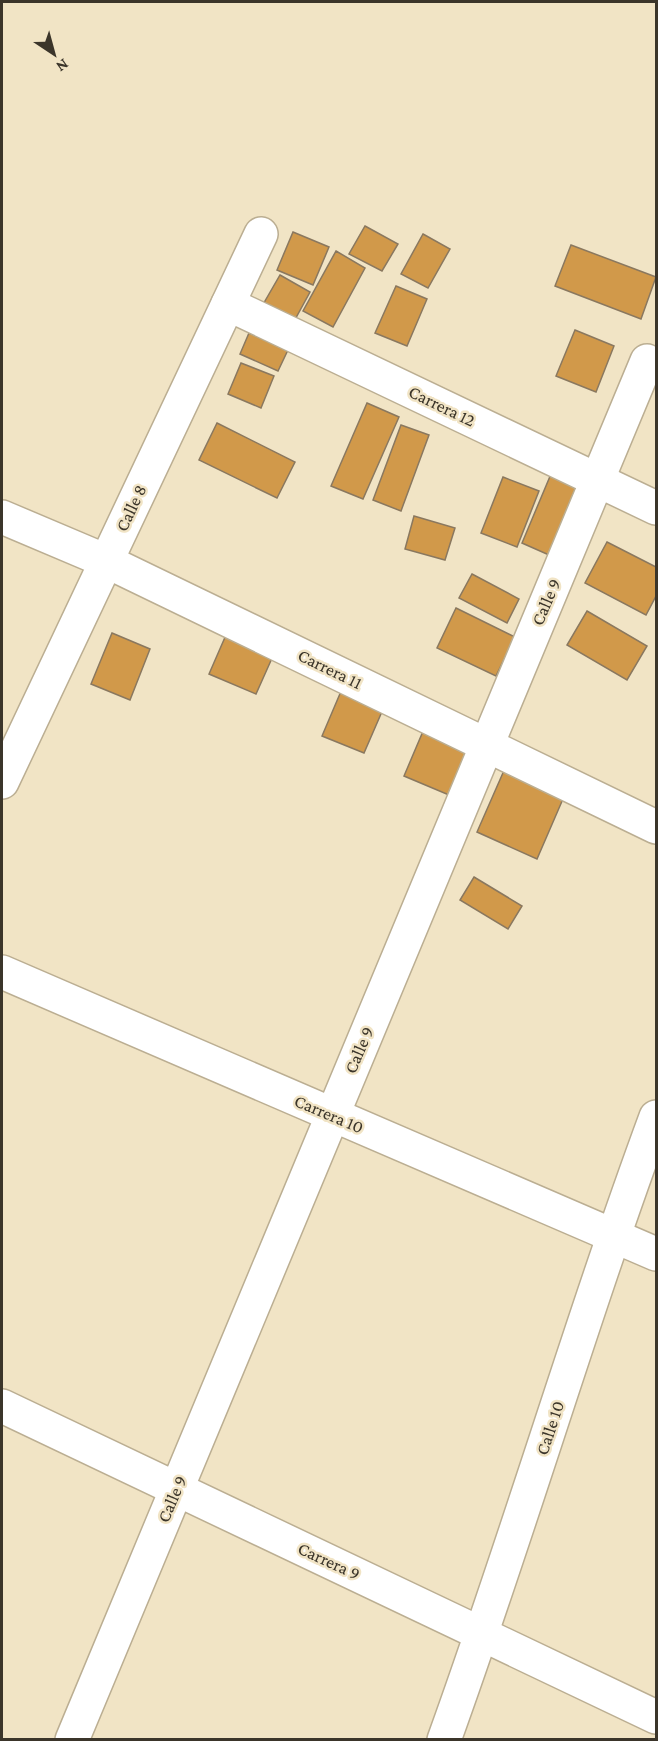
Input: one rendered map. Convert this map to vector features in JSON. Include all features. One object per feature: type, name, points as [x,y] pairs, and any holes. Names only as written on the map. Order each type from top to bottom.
[{"type":"street","name":"Calle 8","points":[[2,782],[261,234]]},
{"type":"street","name":"Carrera 12","points":[[228,304],[657,508]]},
{"type":"street","name":"Calle 9","points":[[72,1740],[647,361]]},
{"type":"street","name":"Carrera 11","points":[[2,517],[106,561],[657,827]]},
{"type":"street","name":"Carrera 10","points":[[2,972],[657,1254]]},
{"type":"street","name":"Calle 10","points":[[444,1740],[482,1634],[613,1235],[657,1117]]},
{"type":"street","name":"Carrera 9","points":[[2,1406],[657,1717]]},
{"type":"building","points":[[365,226],[398,244],[382,271],[349,254]]},
{"type":"building","points":[[293,232],[329,247],[313,285],[277,270]]},
{"type":"building","points":[[423,234],[450,249],[428,288],[401,274]]},
{"type":"building","points":[[571,245],[656,277],[641,319],[555,286]]},
{"type":"building","points":[[336,251],[365,268],[333,327],[303,311]]},
{"type":"building","points":[[280,275],[310,292],[292,325],[261,308]]},
{"type":"building","points":[[396,286],[427,299],[407,346],[375,333]]},
{"type":"building","points":[[575,330],[614,346],[596,392],[556,376]]},
{"type":"building","points":[[249,333],[288,350],[278,371],[240,354]]},
{"type":"building","points":[[241,363],[274,376],[261,408],[228,394]]},
{"type":"building","points":[[367,403],[399,417],[363,499],[331,486]]},
{"type":"building","points":[[217,423],[295,462],[277,498],[199,460]]},
{"type":"building","points":[[401,425],[429,435],[401,511],[373,500]]},
{"type":"building","points":[[551,474],[577,485],[549,555],[522,543]]},
{"type":"building","points":[[503,477],[539,491],[517,547],[481,533]]},
{"type":"building","points":[[414,516],[455,528],[445,560],[405,549]]},
{"type":"building","points":[[607,542],[656,567],[656,596],[646,615],[585,583]]},
{"type":"building","points":[[472,574],[519,599],[507,623],[459,598]]},
{"type":"building","points":[[456,608],[515,637],[496,676],[437,648]]},
{"type":"building","points":[[587,611],[647,646],[627,680],[567,645]]},
{"type":"building","points":[[112,633],[150,649],[130,700],[91,684]]},
{"type":"building","points":[[226,635],[273,656],[256,694],[209,674]]},
{"type":"building","points":[[342,689],[384,707],[364,753],[322,736]]},
{"type":"building","points":[[424,729],[469,747],[449,795],[404,776]]},
{"type":"building","points":[[506,766],[566,792],[537,859],[477,832]]},
{"type":"building","points":[[474,877],[522,906],[508,929],[460,900]]}]
